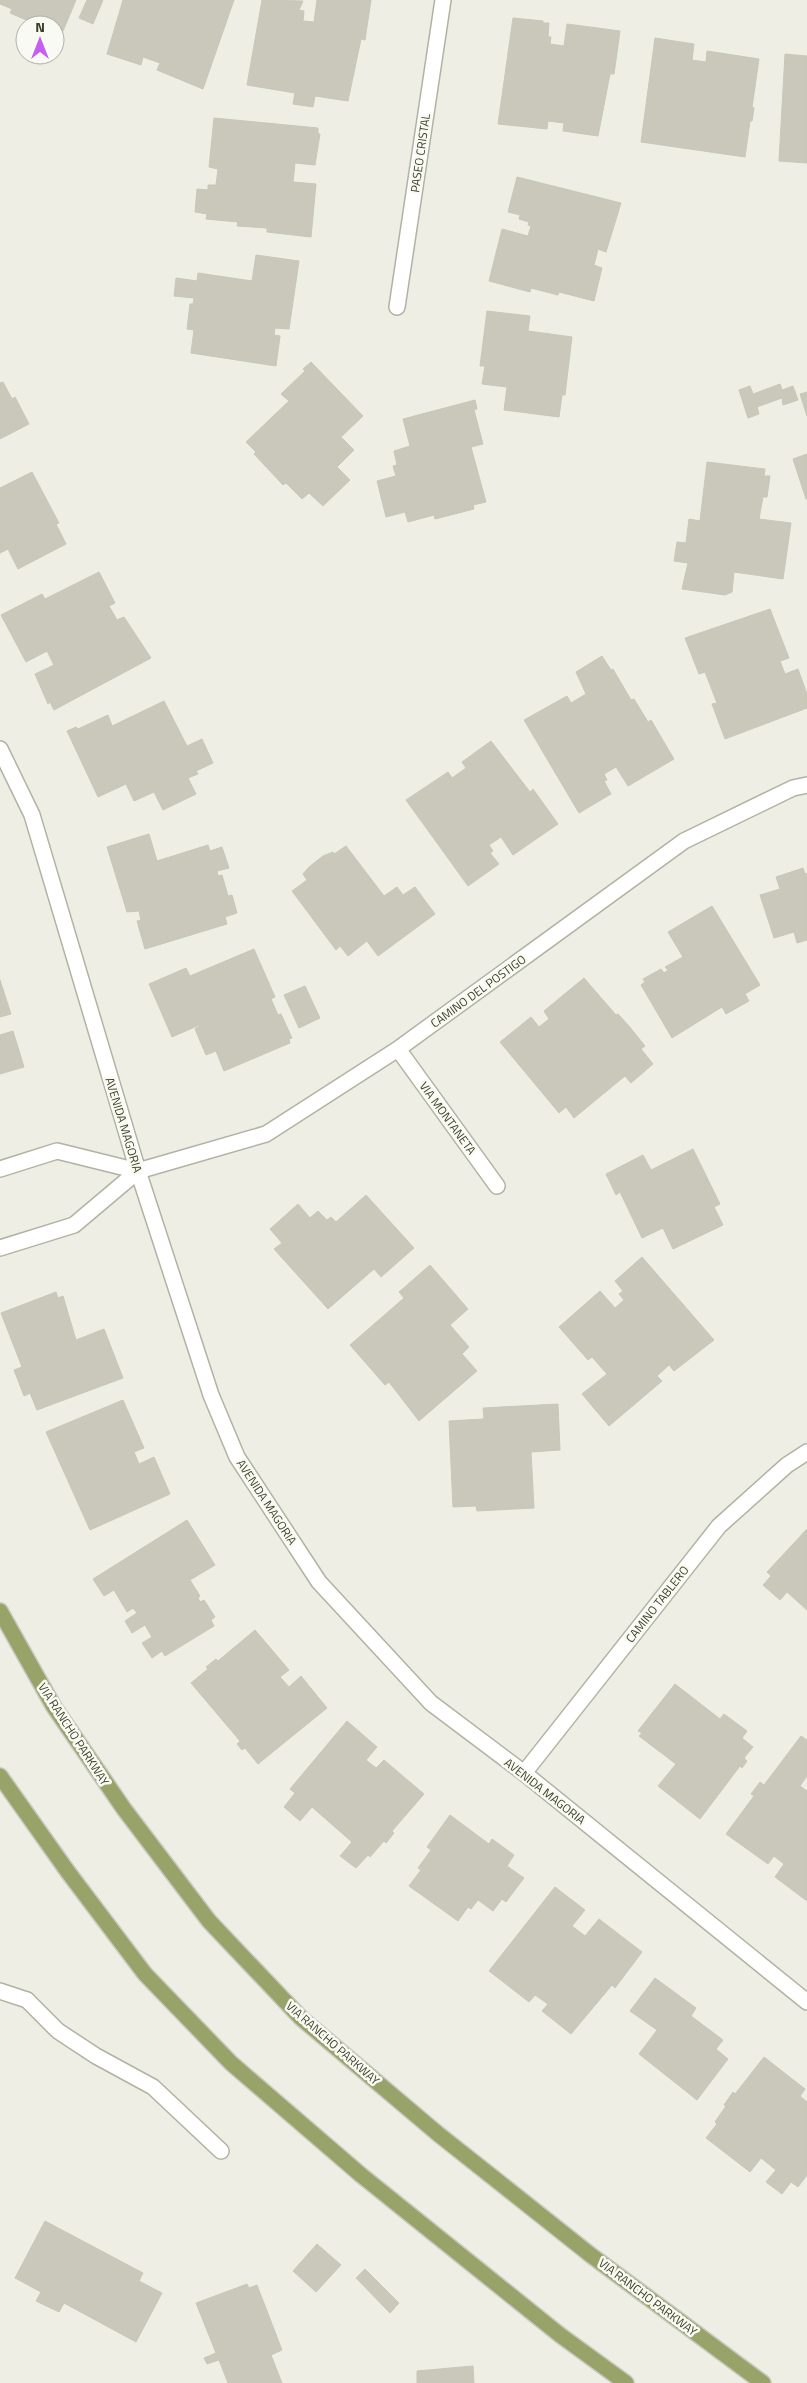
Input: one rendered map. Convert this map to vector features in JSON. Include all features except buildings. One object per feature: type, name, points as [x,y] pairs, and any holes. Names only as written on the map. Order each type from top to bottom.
[{"type":"main road","name":"VIA RANCHO PARKWAY","points":[[0,1610],[54,1707],[134,1823],[209,1921],[301,2018],[437,2133],[592,2256],[763,2383]]},
{"type":"main road","points":[[0,1776],[68,1872],[145,1974],[231,2063],[360,2175],[560,2335],[626,2383]]},
{"type":"street","name":"PASEO CRISTAL","points":[[398,307],[443,0]]},
{"type":"street","name":"AVENIDA MAGORIA","points":[[0,749],[32,816],[138,1171],[212,1395],[243,1466],[319,1582],[431,1703],[524,1773],[807,2002]]},
{"type":"street","name":"CAMINO DEL POSTIGO","points":[[138,1171],[266,1134],[398,1049],[684,840],[793,788],[807,785]]},
{"type":"street","name":"VIA MONTANETA","points":[[398,1049],[497,1186]]},
{"type":"street","points":[[0,1169],[57,1151],[138,1171]]},
{"type":"street","points":[[0,1248],[74,1225],[138,1171]]},
{"type":"street","name":"CAMINO TABLERO","points":[[524,1773],[719,1526],[787,1465],[807,1452]]},
{"type":"street","points":[[0,1990],[27,2000],[58,2031],[96,2056],[153,2087],[220,2151]]}]
